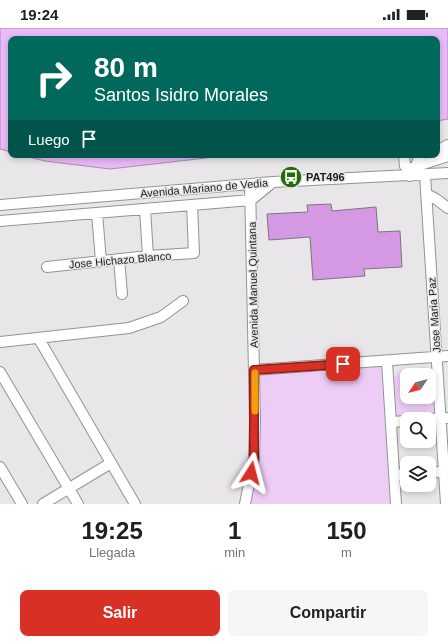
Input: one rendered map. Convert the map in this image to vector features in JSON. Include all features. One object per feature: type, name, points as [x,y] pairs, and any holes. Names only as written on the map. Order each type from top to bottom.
[{"type":"street","points":[[274,182],[412,170],[448,156]]},
{"type":"street","points":[[404,158],[405,166],[425,175],[448,173]]},
{"type":"street","points":[[412,170],[419,158]]},
{"type":"street","name":"Jose Maria Paz","points":[[425,175],[437,357],[444,418],[447,494],[446,504]]},
{"type":"street","name":"Avenida Mariano de Vedia","points":[[0,205],[274,182]]},
{"type":"street","name":"Avenida Mariano de Vedia","points":[[0,221],[251,200],[274,182]]},
{"type":"street","name":"Avenida Manuel Quintana","points":[[245,504],[254,458],[254,370],[250,184]]},
{"type":"street","points":[[427,194],[448,208]]},
{"type":"street","name":"Jose Hichazo Blanco","points":[[47,267],[148,256],[194,253],[192,205]]},
{"type":"street","points":[[145,209],[148,256]]},
{"type":"street","points":[[97,213],[101,261]]},
{"type":"street","points":[[119,259],[122,294]]},
{"type":"street","points":[[0,342],[39,339],[129,328],[161,317],[183,301]]},
{"type":"street","points":[[39,339],[135,504]]},
{"type":"street","points":[[254,370],[448,356]]},
{"type":"street","points":[[387,361],[396,504]]},
{"type":"street","points":[[0,372],[78,504]]},
{"type":"street","points":[[391,422],[400,421]]},
{"type":"street","points":[[43,504],[111,463]]},
{"type":"street","points":[[0,467],[22,504]]},
{"type":"street","points":[[436,473],[446,472]]},
{"type":"street","points":[[395,475],[400,475]]},
{"type":"shaded area","points":[[0,28],[448,28],[448,119],[440,120],[440,36],[8,36],[8,151],[0,149]]},
{"type":"shaded area","points":[[33,158],[206,158],[110,169],[45,161]]},
{"type":"shaded area","points":[[387,361],[396,504],[245,504],[254,458],[254,370]]},
{"type":"shaded area","points":[[400,371],[400,404],[436,404],[436,388],[438,416],[436,416],[436,412],[400,412],[400,419],[395,419],[392,379]]},
{"type":"building","points":[[331,204],[332,211],[376,207],[378,232],[400,231],[402,267],[364,269],[365,276],[313,280],[310,237],[269,240],[267,214],[308,212],[307,205]]},
{"type":"slow traffic","points":[[255,373],[255,411]]},
{"type":"place","name":"PAT496","points":[[291,177]]},
{"type":"route","points":[[251,473],[254,458],[254,370],[343,364]]}]
